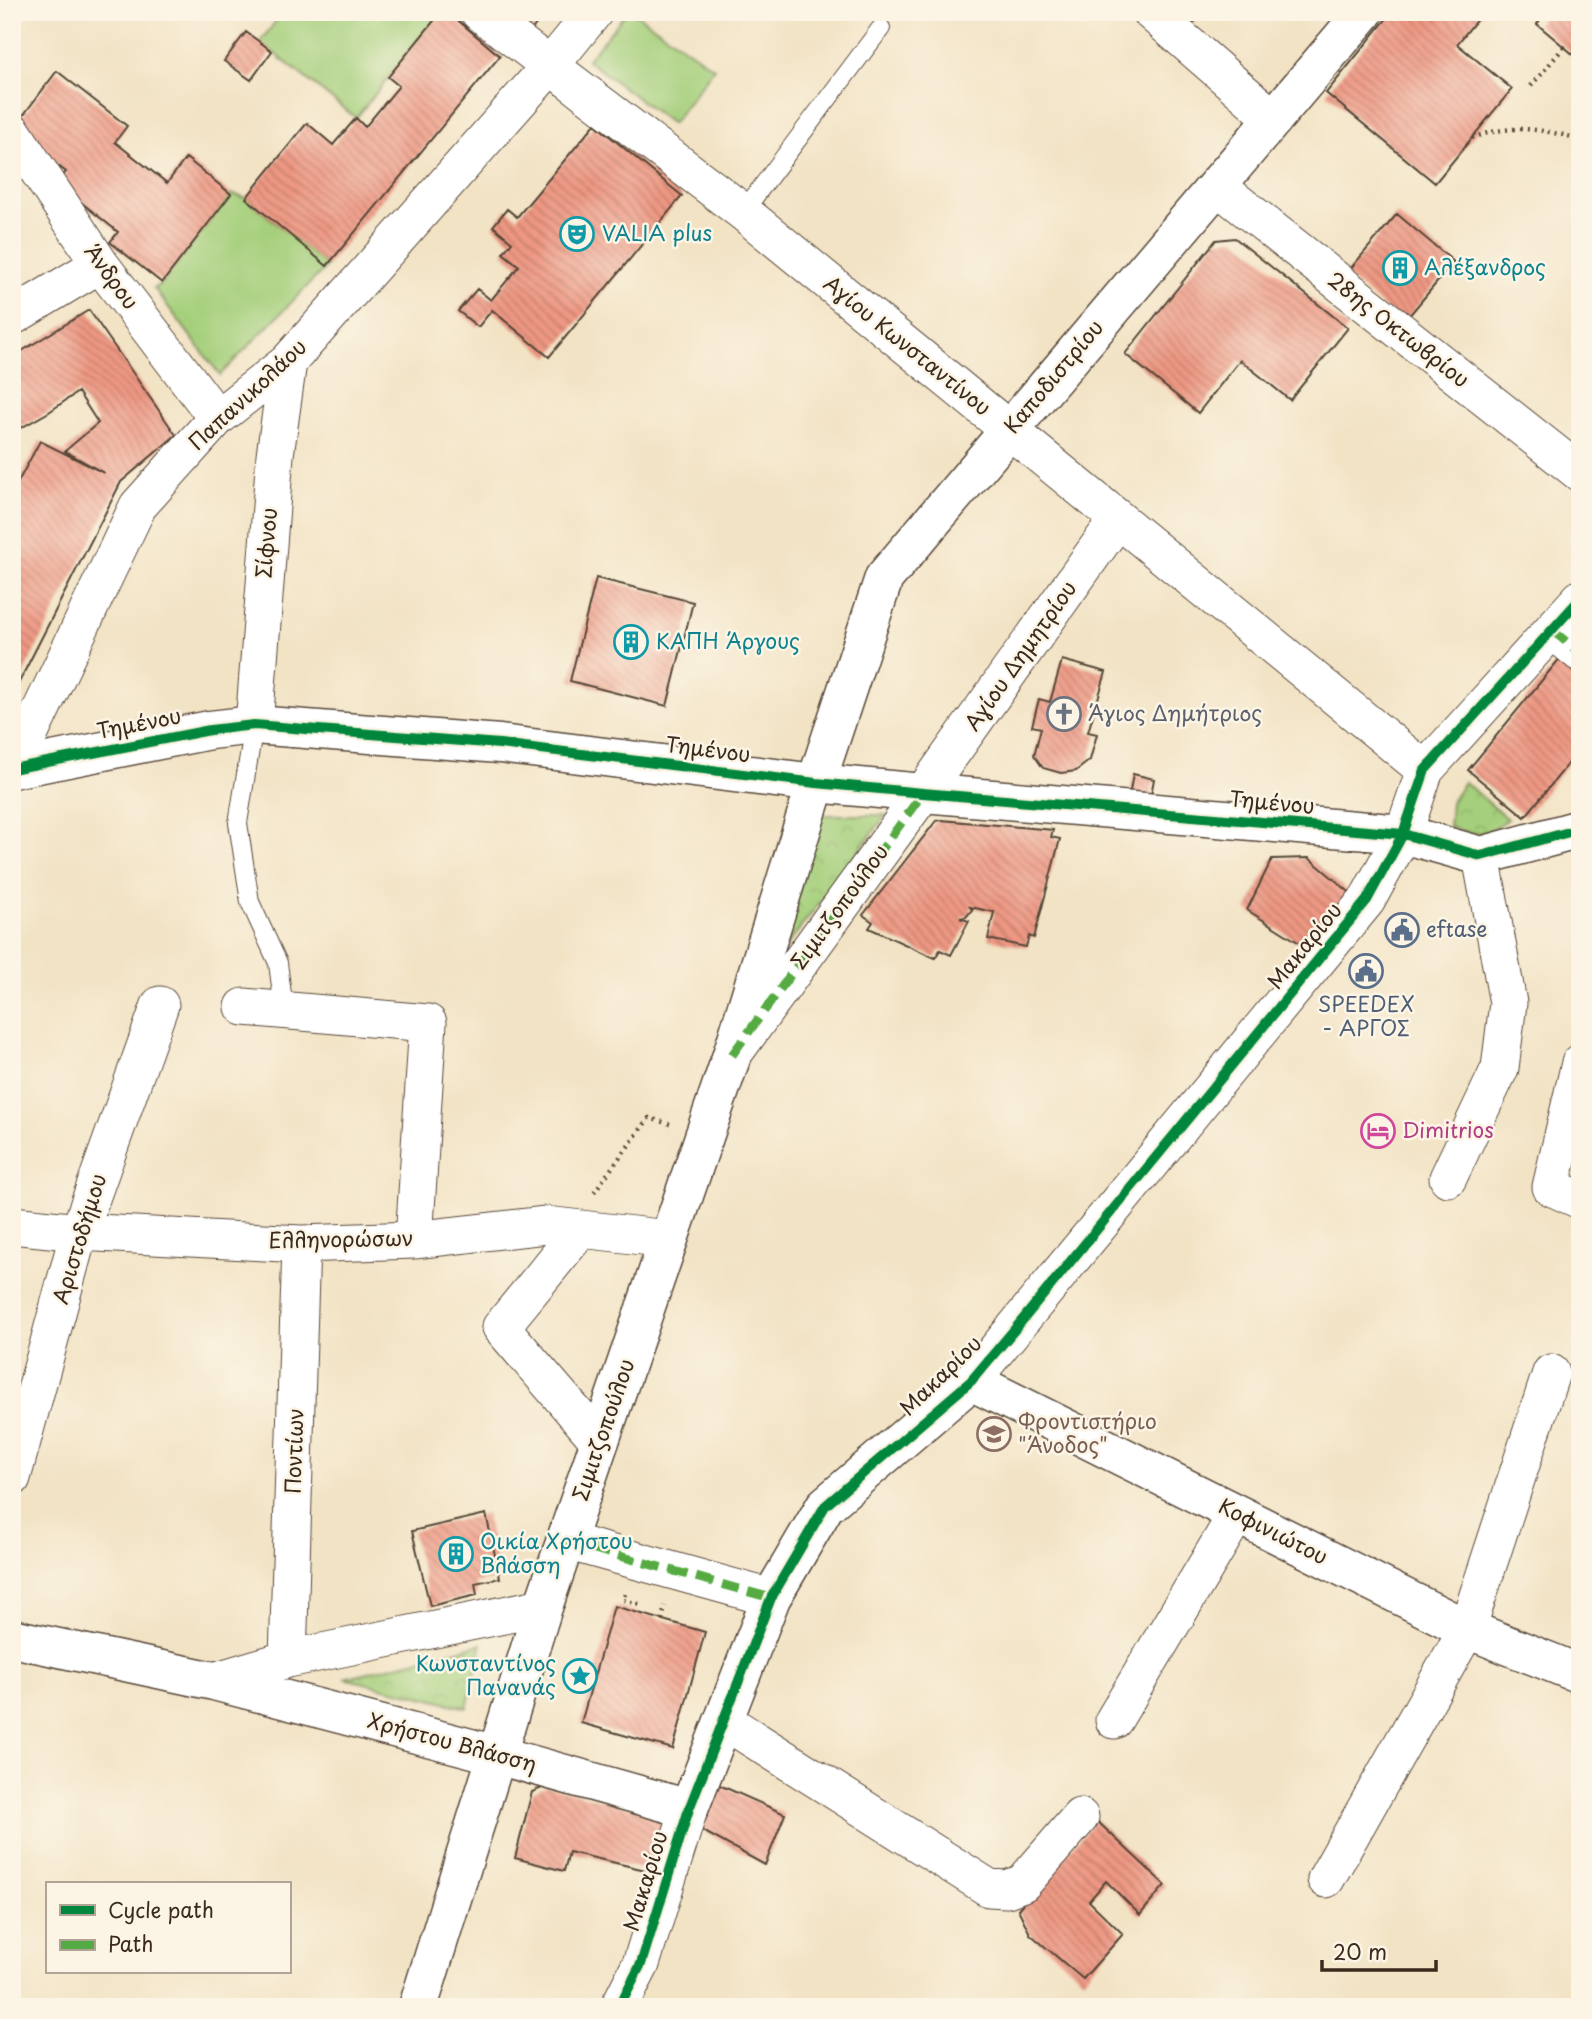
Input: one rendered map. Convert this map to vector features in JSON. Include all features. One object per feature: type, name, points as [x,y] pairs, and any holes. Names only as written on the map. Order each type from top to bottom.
[{"type":"street","name":"Αγίου Κωνσταντίνου","points":[[479,12],[743,212],[1424,770]]},
{"type":"street","name":"Παπανικολάου","points":[[13,769],[138,506],[217,418],[288,362],[550,66],[594,12]]},
{"type":"street","points":[[1151,12],[1274,119]]},
{"type":"street","name":"Καποδιστρίου","points":[[816,783],[884,579],[1274,119],[1356,34]]},
{"type":"street","name":"Άνδρου","points":[[12,131],[100,264],[217,418]]},
{"type":"street","name":"28ης Οκτωβρίου","points":[[1217,186],[1580,473]]},
{"type":"street","points":[[12,317],[100,264]]},
{"type":"street","name":"Σίφνου","points":[[254,725],[275,455],[288,362]]},
{"type":"street","name":"Αγίου Δημητρίου","points":[[923,793],[1118,519]]},
{"type":"street","points":[[1424,770],[1580,599]]},
{"type":"street","points":[[1552,630],[1580,653]]},
{"type":"street","name":"Τημένου","points":[[13,769],[210,730],[254,725],[500,744],[816,783],[1403,834],[1481,856]]},
{"type":"street","name":"Μακαρίου","points":[[619,2007],[641,1964],[689,1809],[771,1598],[825,1506],[971,1381],[1274,1016],[1367,900],[1403,834],[1424,770]]},
{"type":"street","name":"Σιμιτζοπούλου","points":[[418,2007],[543,1607],[732,1055],[816,783]]},
{"type":"street","name":"Σιμιτζοπούλου","points":[[732,1055],[923,793]]},
{"type":"street","points":[[1448,1178],[1500,1069],[1508,1003],[1481,856],[1580,829]]},
{"type":"street","name":"Αριστοδήμου","points":[[12,1478],[79,1232],[160,1005]]},
{"type":"street","points":[[244,1007],[428,1023],[414,1240]]},
{"type":"street","points":[[1580,1063],[1551,1187],[1580,1200]]},
{"type":"street","name":"Ελληνορώσων","points":[[12,1225],[79,1232],[302,1244],[414,1240],[546,1225],[668,1239]]},
{"type":"street","points":[[574,1228],[501,1327],[600,1442]]},
{"type":"street","name":"Ποντίων","points":[[288,1658],[302,1244]]},
{"type":"street","points":[[1326,1879],[1467,1629],[1551,1373]]},
{"type":"street","name":"Κοφινιώτου","points":[[971,1381],[1467,1629],[1580,1674]]},
{"type":"street","points":[[1114,1720],[1237,1514]]},
{"type":"street","points":[[566,1541],[771,1598]]},
{"type":"street","name":"Χρήστου Βλάσση","points":[[214,1681],[288,1658],[543,1607]]},
{"type":"street","name":"Χρήστου Βλάσση","points":[[12,1638],[214,1681],[497,1755],[689,1809]]},
{"type":"street","points":[[723,1720],[989,1888],[1007,1889],[1023,1883],[1080,1817]]},
{"type":"lane","points":[[743,212],[881,28]]},
{"type":"lane","points":[[254,725],[238,822],[250,902],[278,963],[284,1010]]},
{"type":"path","points":[[1531,86],[1564,47]]},
{"type":"path","points":[[1472,138],[1495,130],[1539,128],[1580,139]]},
{"type":"path","points":[[574,1228],[649,1118],[704,1133]]},
{"type":"path","points":[[623,1600],[642,1605]]},
{"type":"green space","points":[[283,12],[441,12],[356,118],[260,42]]},
{"type":"green space","points":[[627,12],[633,12],[714,68],[672,124],[587,60]]},
{"type":"green space","points":[[231,194],[246,198],[327,266],[220,375],[154,288],[162,283]]},
{"type":"green space","points":[[1464,782],[1508,819],[1493,829],[1480,833],[1449,827],[1451,802]]},
{"type":"green space","points":[[819,815],[886,815],[783,951]]},
{"type":"green space","points":[[482,1644],[467,1708],[344,1678]]},
{"type":"building","points":[[441,12],[448,12],[500,56],[327,266],[246,198],[307,123],[333,145],[356,118],[365,127],[399,86],[388,77]]},
{"type":"building","points":[[504,12],[545,12],[530,32]]},
{"type":"building","points":[[1170,12],[1203,12],[1189,28]]},
{"type":"building","points":[[1392,12],[1483,12],[1457,44],[1512,89],[1435,183],[1326,93]]},
{"type":"building","points":[[1546,12],[1580,12],[1580,60],[1537,24]]},
{"type":"building","points":[[246,32],[272,51],[251,80],[224,61]]},
{"type":"building","points":[[57,71],[127,126],[115,142],[167,183],[186,158],[231,194],[162,283],[110,242],[118,232],[57,183],[66,172],[12,130]]},
{"type":"building","name":"VALIA plus","points":[[595,124],[682,196],[549,357],[492,310],[478,327],[458,311],[477,289],[491,300],[519,266],[503,253],[512,242],[493,226],[507,209],[517,217]]},
{"type":"building","name":"Αλέξανδρος","points":[[1397,214],[1454,262],[1403,323],[1345,275]]},
{"type":"building","points":[[1235,238],[1348,328],[1290,400],[1240,360],[1198,413],[1125,354],[1216,240]]},
{"type":"building","points":[[89,310],[176,435],[121,482],[12,696],[12,493],[40,441],[104,473],[65,451],[98,423],[78,392],[12,433],[12,357]]},
{"type":"building","name":"ΚΑΠΗ Άργους","points":[[596,578],[693,602],[667,706],[570,681]]},
{"type":"building","points":[[1561,657],[1580,673],[1580,755],[1577,753],[1525,817],[1468,770]]},
{"type":"building","name":"Άγιος Δημήτριος","points":[[1062,660],[1106,672],[1088,732],[1097,734],[1090,760],[1076,771],[1061,773],[1043,768],[1034,755],[1041,728],[1032,726],[1039,699],[1050,702]]},
{"type":"building","points":[[1133,774],[1154,779],[1150,800],[1129,796]]},
{"type":"building","points":[[936,821],[1053,830],[1051,837],[1060,839],[1034,938],[1029,936],[1026,947],[988,939],[994,912],[970,907],[972,910],[966,917],[960,918],[969,921],[951,955],[940,950],[935,958],[869,928],[873,922],[863,915]]},
{"type":"building","points":[[1309,858],[1354,896],[1309,949],[1247,910],[1272,859]]},
{"type":"building","name":"Οικία Χρήστου Βλάσση","points":[[486,1514],[500,1578],[475,1583],[477,1595],[430,1606],[412,1531]]},
{"type":"building","points":[[614,1606],[705,1632],[673,1749],[581,1723]]},
{"type":"building","points":[[717,1784],[785,1814],[765,1865],[701,1830]]},
{"type":"building","points":[[547,1786],[672,1818],[654,1872],[569,1852],[564,1871],[515,1858],[532,1792]]},
{"type":"building","points":[[1096,1820],[1165,1885],[1140,1915],[1106,1881],[1089,1901],[1123,1934],[1083,1979],[1030,1934],[1018,1909]]},
{"type":"marked path","points":[[1552,630],[1580,653]]},
{"type":"marked path","points":[[732,1055],[923,793]]},
{"type":"marked path","points":[[566,1541],[771,1598]]},
{"type":"cycle path","points":[[619,2007],[641,1964],[689,1809],[771,1598],[825,1506],[971,1381],[1020,1323],[1367,900],[1403,834],[1425,770],[1580,599]]},
{"type":"cycle path","points":[[12,769],[210,730],[254,725],[500,744],[816,783],[1403,834],[1481,856],[1580,829]]},
{"type":"place","name":"VALIA plus","points":[[577,234]]},
{"type":"place","name":"Αλέξανδρος","points":[[1400,268]]},
{"type":"place","name":"ΚΑΠΗ Άργους","points":[[631,642]]},
{"type":"place","name":"Άγιος Δημήτριος","points":[[1064,714]]},
{"type":"place","name":"eftase","points":[[1402,930]]},
{"type":"place","name":"SPEEDEX - ΑΡΓΟΣ","points":[[1366,971]]},
{"type":"place","name":"Dimitrios","points":[[1378,1131]]},
{"type":"place","name":"Φροντιστήριο \"Άνοδος\"","points":[[994,1434]]},
{"type":"place","name":"Οικία Χρήστου Βλάσση","points":[[456,1554]]},
{"type":"place","name":"Κωνσταντίνος Πανανάς","points":[[580,1676]]}]
